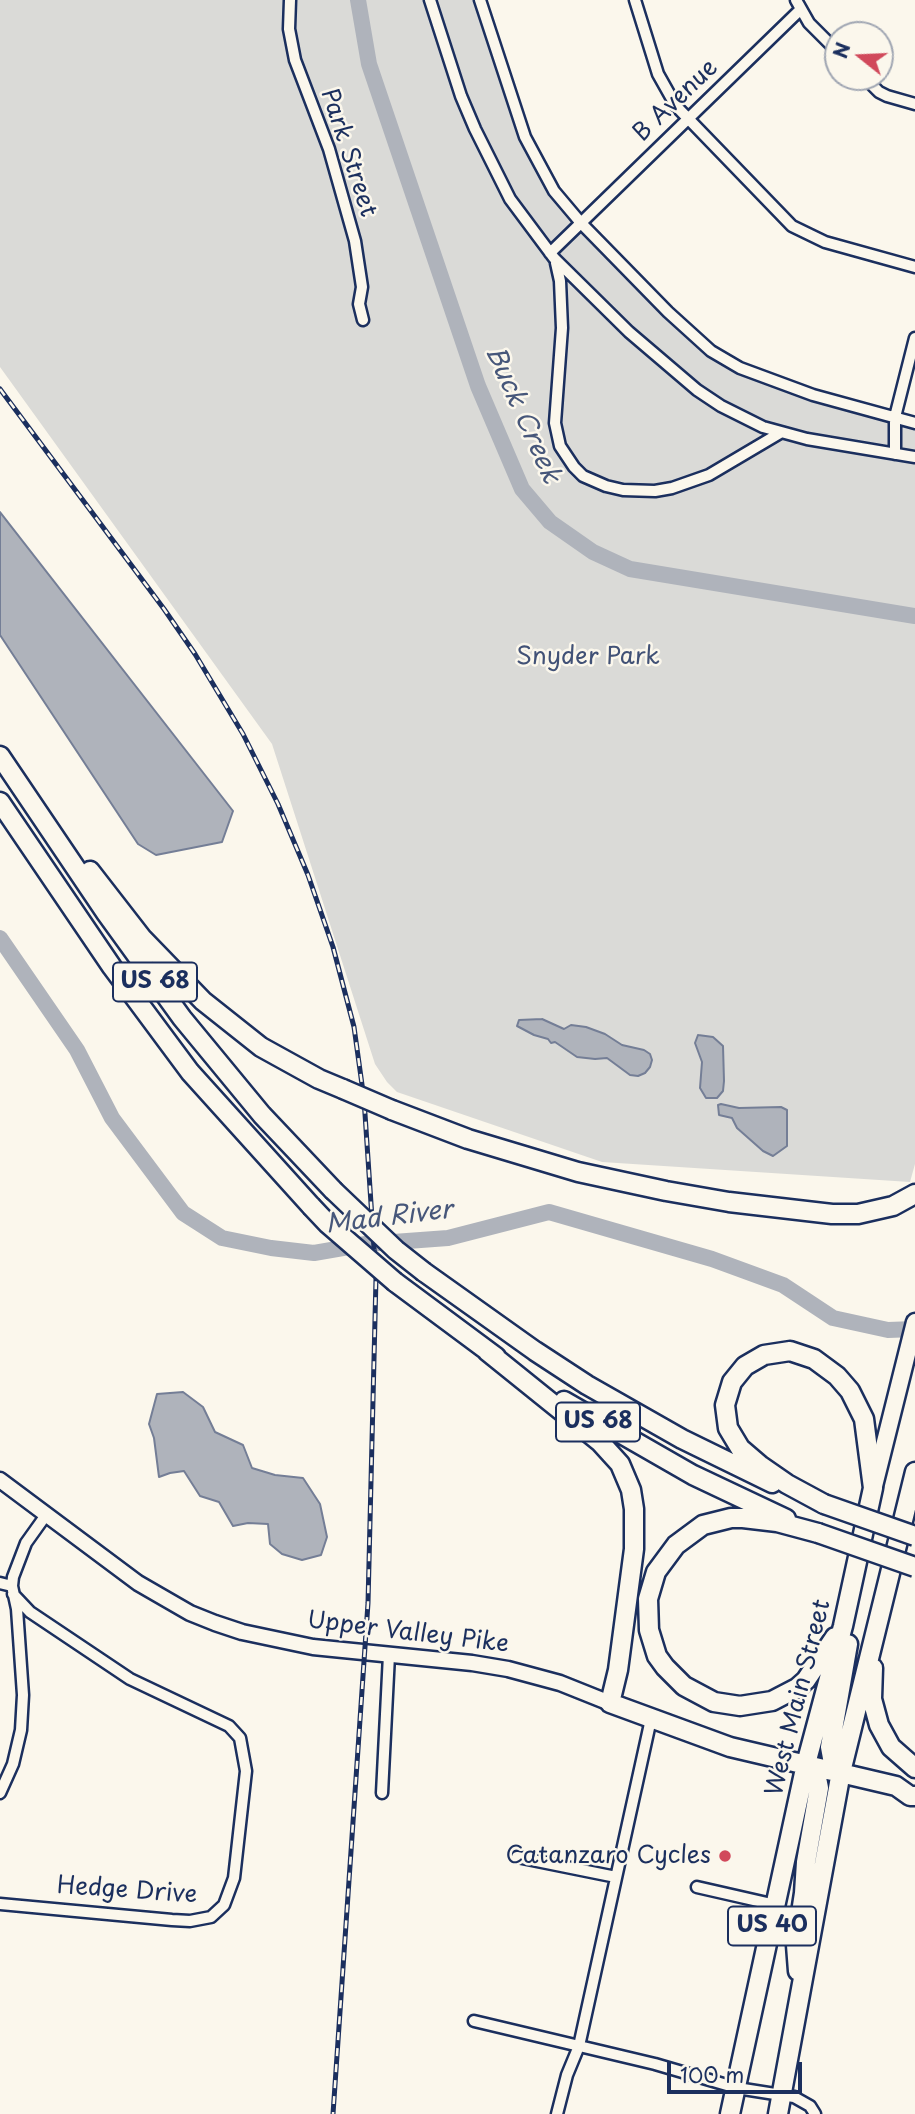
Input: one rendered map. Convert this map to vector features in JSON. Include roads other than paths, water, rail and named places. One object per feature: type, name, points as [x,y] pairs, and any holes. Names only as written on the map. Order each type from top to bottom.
[{"type":"highway","name":"US 68","points":[[0,756],[119,932],[182,1018],[254,1105],[333,1190],[396,1250],[535,1351],[629,1410],[735,1466],[824,1504],[915,1536]]},
{"type":"highway","points":[[15,779],[142,937],[203,1002],[261,1047],[343,1090],[468,1139],[578,1172],[655,1189],[729,1202],[832,1214],[858,1214],[893,1206],[915,1194]]},
{"type":"highway","name":"US 68","points":[[0,802],[112,967],[190,1072],[311,1206],[395,1282],[487,1351],[628,1440],[693,1475],[818,1533],[915,1567]]},
{"type":"highway","points":[[487,1351],[600,1442],[620,1464],[631,1490],[634,1549],[622,1640],[610,1703]]},
{"type":"highway","points":[[824,1504],[761,1466],[740,1448],[728,1427],[725,1405],[732,1382],[745,1366],[764,1355],[790,1351],[814,1359],[837,1376],[850,1391],[864,1419],[873,1488]]},
{"type":"highway","name":"US 40","points":[[778,2114],[841,1772],[915,1472]]},
{"type":"highway","name":"West Main Street","points":[[737,2088],[806,1764],[843,1626],[873,1488]]},
{"type":"highway","points":[[818,1533],[777,1522],[732,1518],[703,1525],[690,1533],[665,1557],[652,1584],[647,1612],[652,1642],[657,1656],[674,1678],[700,1696],[726,1705],[755,1705],[786,1695],[806,1680],[843,1626]]},
{"type":"highway","points":[[841,1772],[832,1758],[830,1747],[856,1607],[855,1572]]},
{"type":"highway","points":[[873,1641],[873,1699],[878,1725],[891,1747],[915,1768]]},
{"type":"highway","name":"Upper Valley Pike","points":[[610,1703],[730,1747],[896,1786],[913,1800]]},
{"type":"highway","points":[[794,2027],[798,1969],[796,1945],[806,1862],[819,1788],[818,1777],[806,1764]]},
{"type":"highway","name":"US 40","points":[[730,2114],[737,2088]]},
{"type":"main road","name":"West Main Street","points":[[873,1488],[915,1322]]},
{"type":"street","name":"Park Street","points":[[290,0],[289,29],[295,60],[329,149],[355,241],[362,287],[359,304],[363,320]]},
{"type":"street","points":[[430,0],[461,96],[510,199],[552,256],[629,332],[697,390],[745,419],[780,433],[915,457]]},
{"type":"street","points":[[482,0],[525,137],[554,191],[581,223],[668,312],[723,360],[780,384],[915,422]]},
{"type":"street","points":[[635,0],[658,74],[676,106],[800,232],[825,242],[915,267]]},
{"type":"street","points":[[798,5],[809,23],[824,38]]},
{"type":"street","name":"B Avenue","points":[[552,256],[581,223],[798,5]]},
{"type":"street","points":[[878,91],[915,104]]},
{"type":"street","points":[[552,256],[560,281],[562,315],[557,436],[566,458],[583,476],[623,490],[655,491],[672,488],[709,475],[780,433]]},
{"type":"street","points":[[895,454],[895,417],[915,338]]},
{"type":"street","name":"Upper Valley Pike","points":[[0,1480],[138,1583],[163,1599],[215,1623],[277,1641],[313,1647],[508,1669],[560,1684],[610,1703]]},
{"type":"street","points":[[0,1793],[13,1764],[22,1730],[22,1674],[13,1590],[17,1564],[26,1543],[46,1515]]},
{"type":"street","points":[[0,1583],[13,1590]]},
{"type":"street","name":"Hedge Drive","points":[[0,1904],[172,1920],[190,1921],[211,1917],[224,1905],[234,1878],[246,1771],[240,1738],[229,1726],[130,1679],[30,1612],[13,1590]]},
{"type":"street","points":[[383,1793],[389,1655]]},
{"type":"street","points":[[557,2114],[567,2075],[579,2046],[651,1719]]},
{"type":"street","points":[[517,1857],[616,1877]]},
{"type":"street","points":[[697,1887],[776,1905]]},
{"type":"street","points":[[474,2021],[655,2064],[737,2088],[802,2100],[815,2114]]},
{"type":"waterway","name":"Buck Creek","points":[[358,0],[369,64],[478,386],[522,489],[550,522],[593,552],[630,569],[915,616]]},
{"type":"waterway","name":"Mad River","points":[[0,938],[77,1050],[112,1118],[183,1213],[222,1238],[314,1253],[366,1244],[448,1238],[549,1212],[712,1259],[783,1285],[833,1318],[888,1330],[915,1329]]},
{"type":"railway","points":[[0,389],[164,609],[195,654],[243,734],[278,804],[308,875],[333,947],[354,1027],[364,1099],[376,1278],[368,1603],[333,2114]]},
{"type":"place","name":"Catanzaro Cycles","points":[[725,1856]]},
{"type":"park label","name":"Snyder Park","points":[[588,657]]}]
